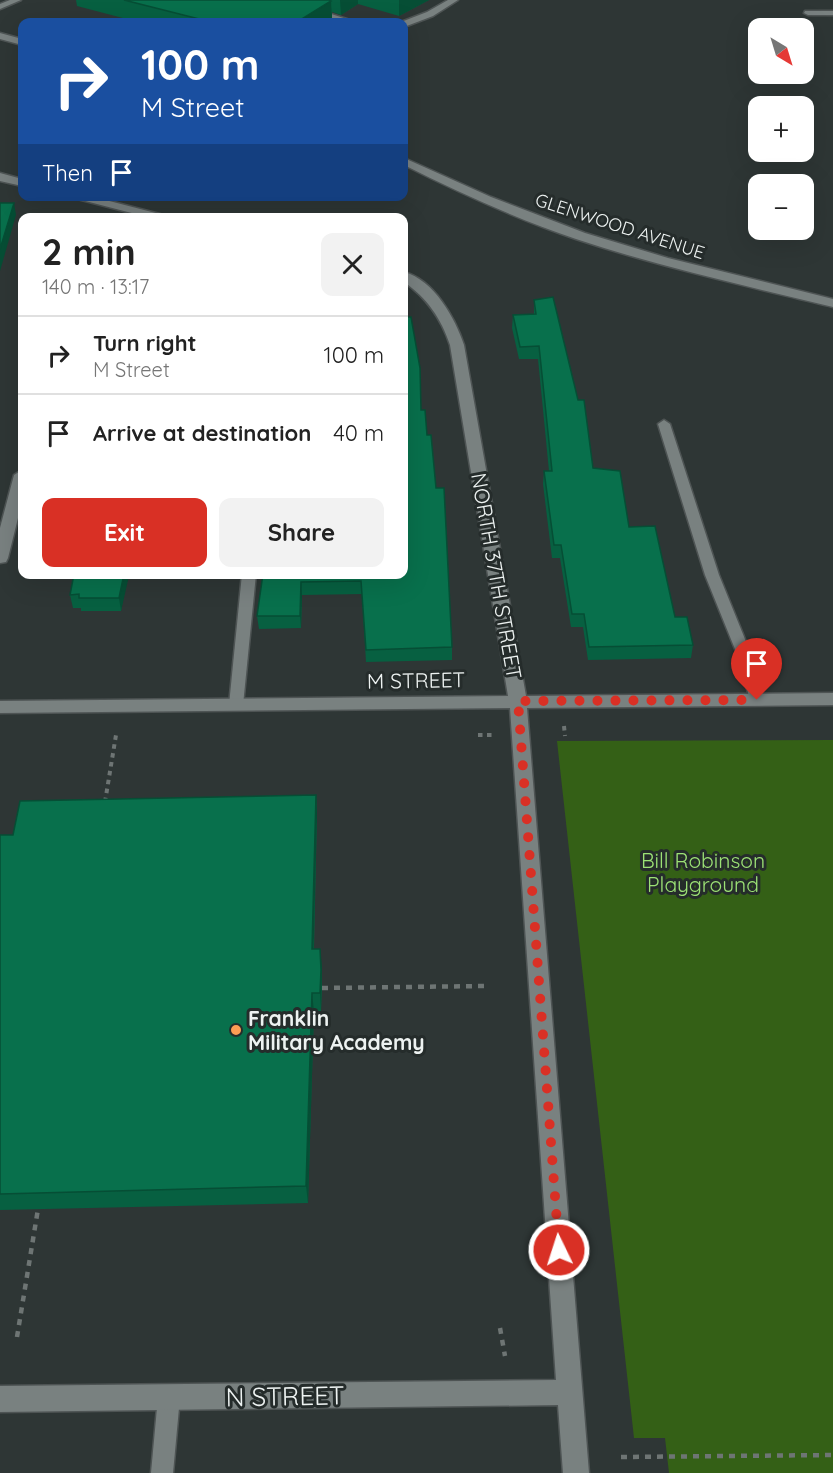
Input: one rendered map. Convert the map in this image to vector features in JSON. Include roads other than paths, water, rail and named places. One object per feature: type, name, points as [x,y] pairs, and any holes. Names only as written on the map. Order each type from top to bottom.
[{"type":"street","points":[[0,36],[18,41]]},
{"type":"street","name":"GLENWOOD AVENUE","points":[[408,162],[500,206],[609,245],[716,275],[833,303]]},
{"type":"street","points":[[0,177],[18,182]]},
{"type":"street","points":[[90,201],[146,213]]},
{"type":"street","points":[[94,213],[97,203]]},
{"type":"street","name":"NORTH 37TH STREET","points":[[408,279],[432,298],[445,314],[457,345],[518,701],[576,1473]]},
{"type":"street","points":[[0,558],[18,490]]},
{"type":"street","name":"M STREET","points":[[0,707],[833,699]]},
{"type":"street","name":"N STREET","points":[[0,1399],[570,1392]]},
{"type":"lane","points":[[0,7],[17,0]]},
{"type":"lane","points":[[279,0],[339,18]]},
{"type":"lane","points":[[408,22],[430,14],[454,0]]},
{"type":"lane","points":[[807,13],[833,13]]},
{"type":"lane","points":[[664,424],[712,575],[746,659],[757,700]]},
{"type":"lane","points":[[236,705],[249,579]]},
{"type":"lane","points":[[162,1473],[170,1398]]},
{"type":"place","name":"Franklin Military Academy","points":[[236,1030]]},
{"type":"park label","name":"Bill Robinson Playground","points":[[703,872]]}]
